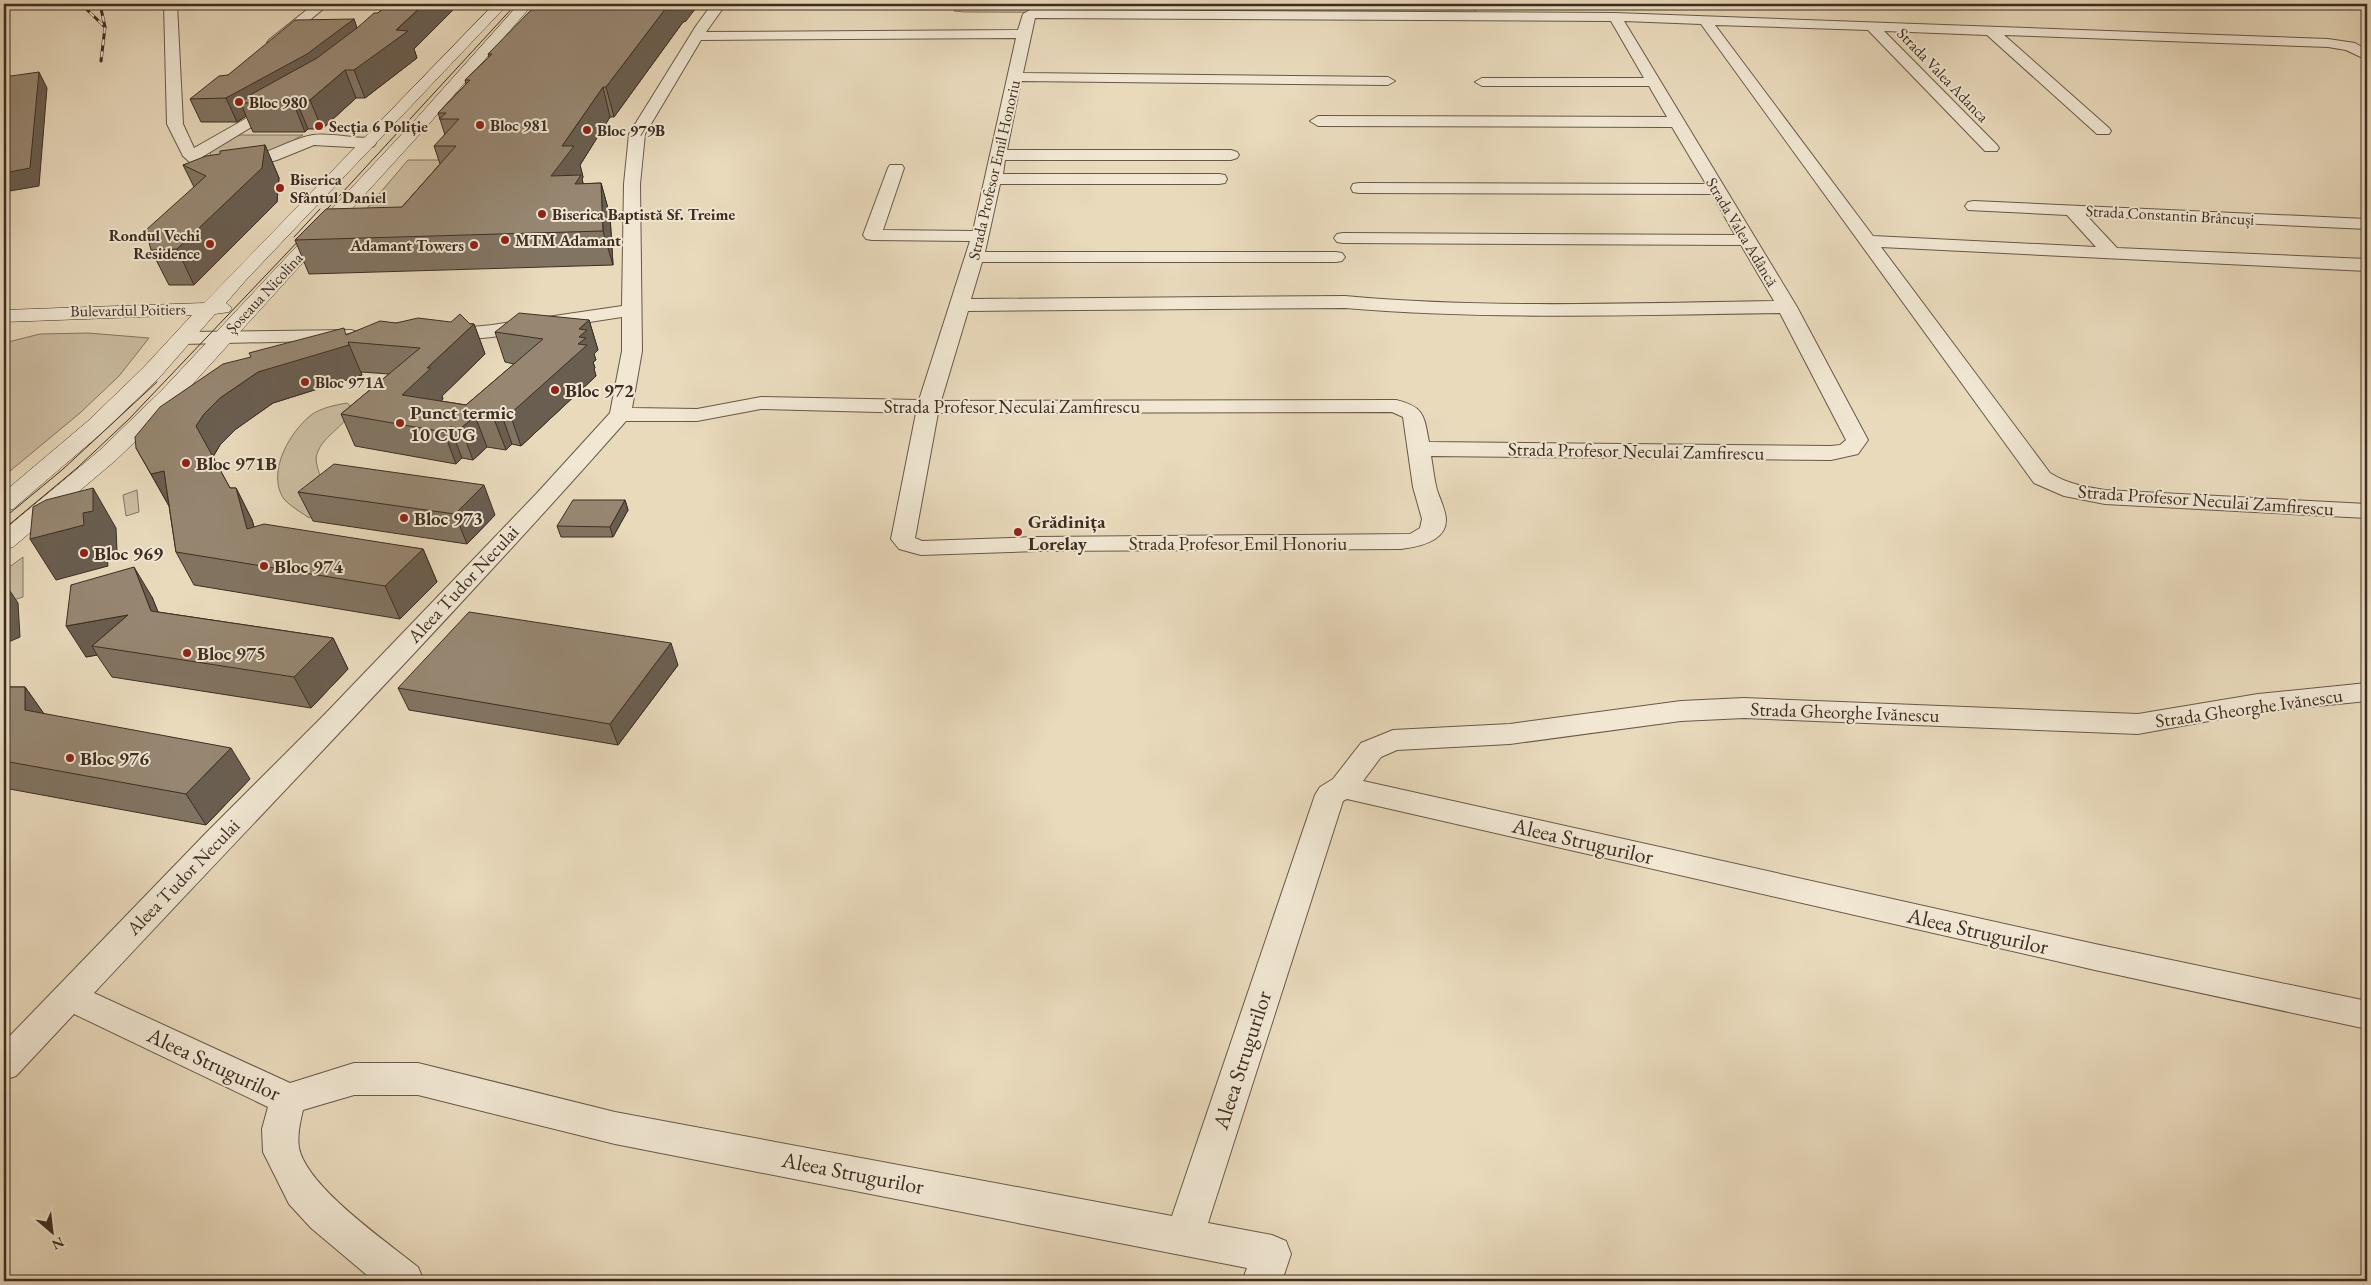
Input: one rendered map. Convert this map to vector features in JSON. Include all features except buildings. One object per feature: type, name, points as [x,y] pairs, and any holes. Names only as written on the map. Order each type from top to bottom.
[{"type":"main road","name":"Șoseaua Nicolina","points":[[4,504],[96,426],[151,373],[500,4]]},
{"type":"main road","name":"Șoseaua Nicolina","points":[[4,542],[56,501],[140,425],[247,313],[422,122],[526,4]]},
{"type":"main road","name":"Bulevardul Poitiers","points":[[4,325],[206,313]]},
{"type":"main road","name":"Bulevardul Poitiers","points":[[4,316],[247,313]]},
{"type":"street","points":[[170,4],[175,124],[180,139],[200,164],[228,166],[272,157],[294,146],[315,140],[368,143]]},
{"type":"street","points":[[260,55],[322,4]]},
{"type":"street","points":[[620,414],[632,351],[632,184],[636,134],[717,4]]},
{"type":"street","points":[[1487,4],[1495,16]]},
{"type":"street","name":"Strada Profesor Emil Honoriu","points":[[1405,409],[1412,414],[1420,449],[1425,487],[1434,519],[1433,526],[1428,533],[1416,540],[1401,542],[1038,544],[921,548],[908,544],[903,539],[928,407],[982,236],[1024,34],[1030,14],[1495,16]]},
{"type":"street","name":"Strada Valea Adanca","points":[[1495,16],[1616,17],[1713,15],[1871,26],[2335,43],[2356,48],[2367,56]]},
{"type":"street","name":"Strada Profesor Neculai Zamfirescu","points":[[1713,15],[1867,242],[2042,478],[2053,486],[2073,492],[2105,497],[2367,511]]},
{"type":"street","name":"Strada Valea Adâncă","points":[[1616,17],[1787,307],[1857,440],[1852,449]]},
{"type":"street","name":"Strada Valea Adanca","points":[[1871,26],[1991,148]]},
{"type":"street","points":[[1990,30],[2103,131]]},
{"type":"street","points":[[697,36],[1024,34]]},
{"type":"street","points":[[1015,77],[1388,81]]},
{"type":"street","points":[[1482,82],[1654,82]]},
{"type":"street","points":[[192,156],[290,99]]},
{"type":"street","points":[[175,124],[191,112]]},
{"type":"street","points":[[1318,121],[1678,122]]},
{"type":"street","points":[[999,155],[1231,155]]},
{"type":"street","points":[[896,168],[872,235],[982,236]]},
{"type":"street","points":[[993,179],[1219,179]]},
{"type":"street","points":[[1359,188],[1717,190]]},
{"type":"street","name":"Strada Constantin Brâncuși","points":[[1974,206],[2367,224]]},
{"type":"street","points":[[2071,210],[2112,253]]},
{"type":"street","points":[[1343,238],[1746,240]]},
{"type":"street","points":[[1867,242],[2367,265]]},
{"type":"street","points":[[976,256],[1336,257]]},
{"type":"street","points":[[959,305],[1345,302],[1402,307],[1622,309],[1787,307]]},
{"type":"street","points":[[422,336],[449,336],[492,331],[632,310]]},
{"type":"street","points":[[183,338],[365,336]]},
{"type":"street","name":"Strada Profesor Neculai Zamfirescu","points":[[620,414],[697,416],[761,403],[928,407],[1388,406],[1405,409]]},
{"type":"street","name":"Aleea Tudor Neculai","points":[[4,1065],[210,848],[335,721],[546,497],[620,414]]},
{"type":"street","name":"Strada Profesor Neculai Zamfirescu","points":[[1420,449],[1831,453],[1852,449]]},
{"type":"street","name":"Strada Gheorghe Ivănescu","points":[[1343,787],[1371,750],[1394,740],[1510,734],[1681,711],[1744,708],[2138,724],[2258,703],[2367,692]]},
{"type":"street","name":"Aleea Strugurilor","points":[[70,997],[288,1099],[354,1079],[418,1079],[615,1128],[1185,1237],[1330,795],[1343,787],[2096,957],[2367,1015]]},
{"type":"street","points":[[288,1099],[280,1129],[281,1152],[302,1192],[324,1215],[404,1281]]},
{"type":"street","points":[[1185,1237],[1267,1268]]},
{"type":"shaded area","points":[[957,4],[1472,4],[1477,14],[964,12],[954,11]]},
{"type":"shaded area","points":[[238,135],[303,135],[272,151],[210,161],[211,148]]},
{"type":"shaded area","points":[[408,160],[451,160],[386,226],[351,227]]},
{"type":"shaded area","points":[[88,333],[149,338],[119,376],[80,413],[4,476],[4,434],[6,433],[4,343],[40,334]]},
{"type":"shaded area","points":[[347,403],[352,407],[349,414],[345,421],[323,443],[318,450],[316,458],[321,478],[343,493],[309,518],[290,505],[282,496],[278,486],[279,463],[289,441],[303,422],[311,415],[324,409]]},
{"type":"shaded area","points":[[137,490],[139,512],[126,516],[123,495]]},
{"type":"shaded area","points":[[23,557],[23,597],[4,603],[4,571]]},
{"type":"tram line","points":[[318,219],[516,4]]},
{"type":"tram line","points":[[294,237],[320,209]]},
{"type":"tram line","points":[[4,529],[77,468],[129,419],[305,234]]},
{"type":"tram line","points":[[4,518],[62,470],[157,382]]},
{"type":"railway","points":[[81,4],[105,27]]},
{"type":"railway","points":[[100,4],[105,27]]},
{"type":"railway","points":[[101,61],[105,27]]},
{"type":"place","name":"Bloc 980","points":[[239,102]]},
{"type":"place","name":"Bloc 981","points":[[480,125]]},
{"type":"place","name":"Secția 6 Poliție","points":[[319,126]]},
{"type":"place","name":"Bloc 979B","points":[[587,130]]},
{"type":"place","name":"Biserica Sfântul Daniel","points":[[280,188]]},
{"type":"place","name":"Biserica Baptistă Sf. Treime","points":[[542,214]]},
{"type":"place","name":"MTM Adamant","points":[[505,240]]},
{"type":"place","name":"Rondul Vechi Residence","points":[[210,244]]},
{"type":"place","name":"Adamant Towers","points":[[474,245]]},
{"type":"place","name":"Bloc 971A","points":[[305,382]]},
{"type":"place","name":"Bloc 972","points":[[555,390]]},
{"type":"place","name":"Punct termic 10 CUG","points":[[400,423]]},
{"type":"place","name":"Bloc 971B","points":[[186,463]]},
{"type":"place","name":"Bloc 973","points":[[404,518]]},
{"type":"place","name":"Grădinița Lorelay","points":[[1018,532]]},
{"type":"place","name":"Bloc 969","points":[[84,553]]},
{"type":"place","name":"Bloc 974","points":[[264,566]]},
{"type":"place","name":"Bloc 975","points":[[187,653]]},
{"type":"place","name":"Bloc 976","points":[[70,758]]}]
